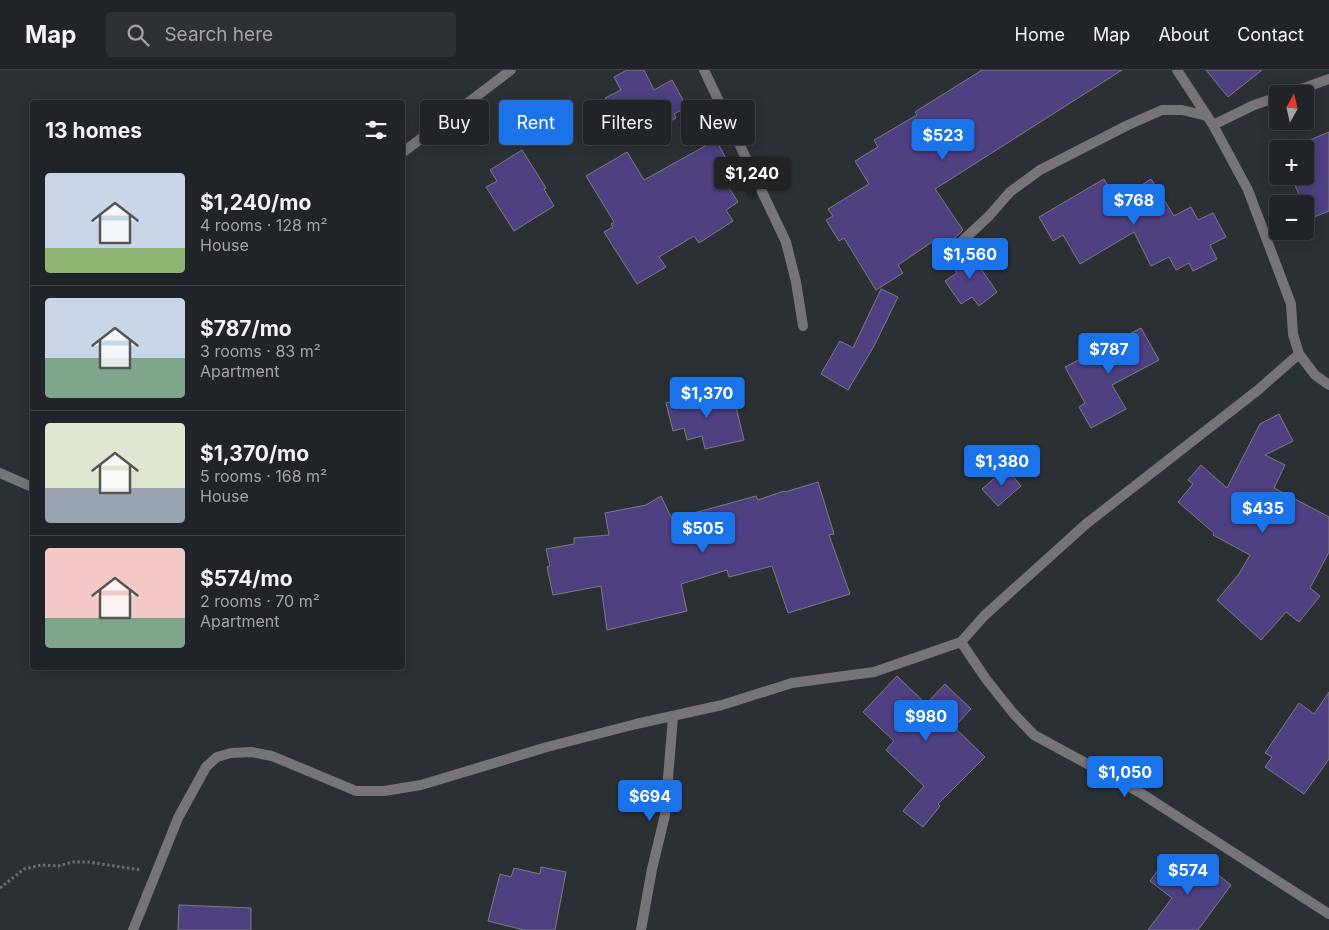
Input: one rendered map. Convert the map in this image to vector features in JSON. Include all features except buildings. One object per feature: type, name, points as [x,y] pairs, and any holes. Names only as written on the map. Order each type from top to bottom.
[{"type":"street","points":[[405,151],[511,70]]},
{"type":"street","points":[[704,70],[786,242],[796,282],[803,326]]},
{"type":"street","points":[[1177,70],[1214,125],[1248,190],[1291,304],[1293,334],[1299,354],[1315,376],[1329,385]]},
{"type":"street","points":[[1312,85],[1329,79]]},
{"type":"street","points":[[1214,125],[1254,105],[1269,100]]},
{"type":"street","points":[[942,260],[989,216],[1010,192],[1040,170],[1128,125],[1162,110],[1182,110],[1207,116]]},
{"type":"street","points":[[133,930],[178,818],[206,767],[217,757],[230,753],[252,752],[272,756],[356,791],[384,791],[421,785],[547,747],[722,705],[792,683],[874,672],[961,642],[984,616],[1086,524],[1258,390],[1299,354]]},
{"type":"street","points":[[0,473],[30,486]]},
{"type":"street","points":[[961,642],[1002,700],[1034,735],[1139,792],[1329,914]]},
{"type":"street","points":[[641,930],[652,869],[665,815],[673,717]]},
{"type":"path","points":[[0,888],[24,869],[58,866],[73,862],[112,865],[156,872]]}]
